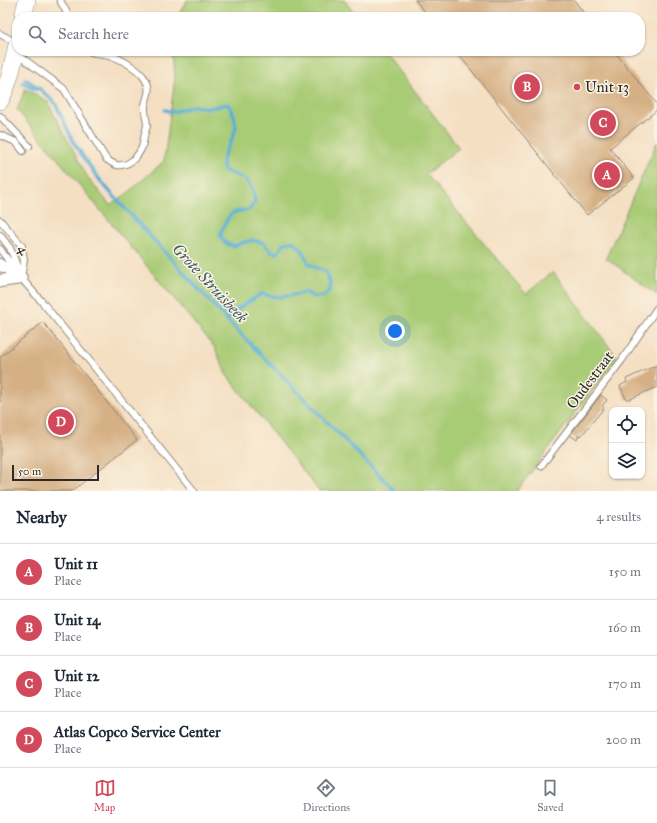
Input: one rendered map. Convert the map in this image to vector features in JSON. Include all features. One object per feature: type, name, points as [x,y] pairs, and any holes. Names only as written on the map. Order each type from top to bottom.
[{"type":"street","points":[[24,12],[27,0]]},
{"type":"street","points":[[4,96],[14,56]]},
{"type":"street","points":[[0,281],[21,278]]},
{"type":"lane","points":[[60,0],[67,12]]},
{"type":"lane","points":[[0,34],[12,44]]},
{"type":"lane","points":[[26,56],[64,89],[106,159],[116,164],[124,165],[132,162],[143,146],[147,126],[145,105],[149,87],[145,78],[133,67],[124,61],[110,56]]},
{"type":"lane","points":[[0,116],[29,146]]},
{"type":"lane","points":[[0,135],[16,142],[23,151]]},
{"type":"lane","points":[[0,220],[22,246],[24,260],[21,278]]},
{"type":"lane","name":"4","points":[[0,236],[10,248],[21,278]]},
{"type":"lane","points":[[0,249],[21,278],[43,303],[194,491]]},
{"type":"lane","points":[[0,262],[21,278]]},
{"type":"lane","points":[[0,268],[21,278]]},
{"type":"lane","name":"Oudestraat","points":[[541,466],[622,360],[657,308]]},
{"type":"green space","points":[[187,0],[344,0],[353,12],[180,12]]},
{"type":"green space","points":[[173,56],[388,56],[459,148],[426,174],[526,294],[553,272],[617,357],[517,491],[319,491],[226,374],[215,348],[17,110],[25,89],[47,101],[88,178],[110,205],[128,193],[164,161],[175,78]]},
{"type":"green space","points":[[657,142],[657,295],[606,258]]},
{"type":"building","points":[[415,0],[574,0],[583,12],[425,12]]},
{"type":"building","points":[[460,56],[618,56],[657,104],[657,110],[610,148],[634,178],[587,215]]},
{"type":"building","points":[[43,322],[137,440],[72,491],[0,491],[0,357]]},
{"type":"building","points":[[657,365],[657,387],[630,399],[626,399],[620,386],[627,382],[626,379]]},
{"type":"building","points":[[601,395],[607,400],[602,406],[604,408],[581,436],[579,435],[577,440],[570,435]]},
{"type":"waterway","name":"Grote Struisbeek","points":[[25,79],[40,89],[55,103],[74,143],[95,174],[111,193],[227,320],[395,491]]},
{"type":"waterway","name":"Grote Struisbeek","points":[[23,83],[33,89],[40,89]]},
{"type":"waterway","points":[[165,110],[173,112],[193,106],[209,108],[228,104],[234,115],[236,128],[222,162],[224,170],[246,180],[253,190],[255,202],[249,210],[233,213],[227,219],[220,235],[225,243],[233,246],[252,240],[264,243],[271,252],[278,253],[284,243],[294,242],[302,250],[309,264],[325,271],[330,282],[330,290],[324,296],[314,297],[305,292],[277,297],[261,294],[233,312],[227,320]]},
{"type":"place","name":"Unit 14","points":[[527,87]]},
{"type":"place","name":"Unit 13","points":[[577,87]]},
{"type":"place","name":"Unit 12","points":[[603,123]]},
{"type":"place","name":"Unit 11","points":[[607,175]]},
{"type":"place","name":"Atlas Copco Service Center","points":[[61,422]]}]
